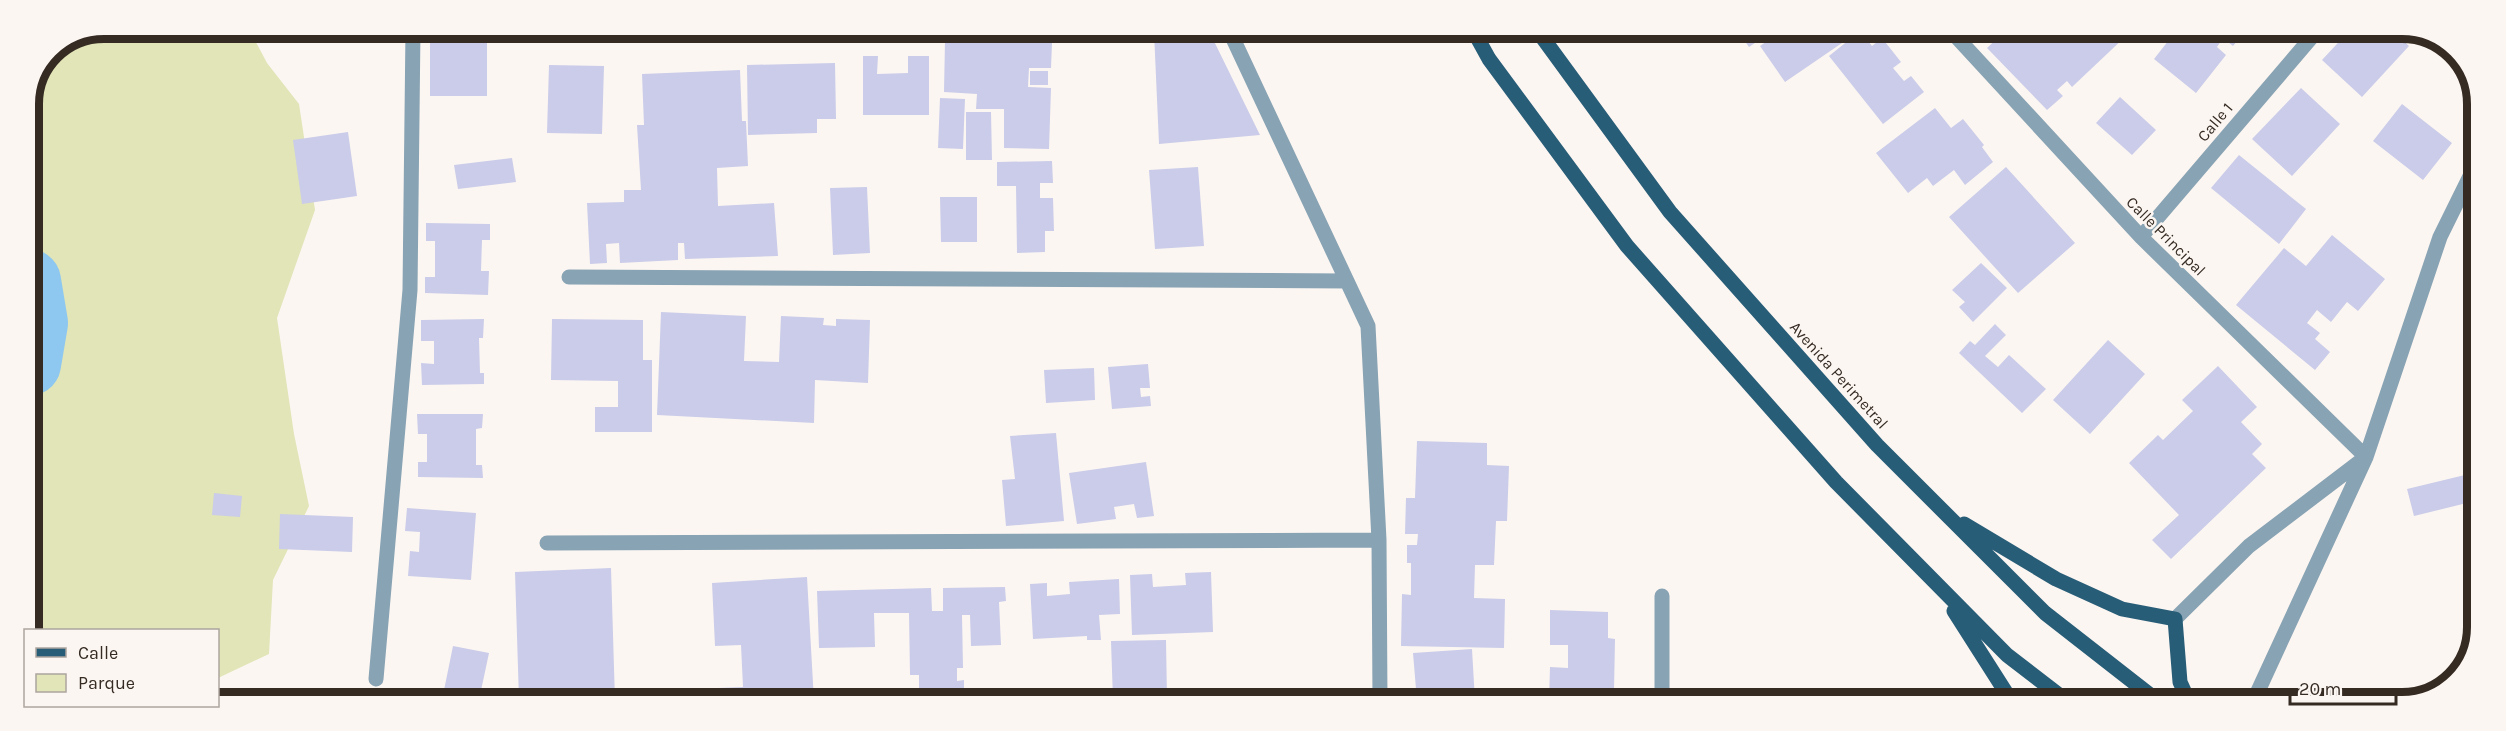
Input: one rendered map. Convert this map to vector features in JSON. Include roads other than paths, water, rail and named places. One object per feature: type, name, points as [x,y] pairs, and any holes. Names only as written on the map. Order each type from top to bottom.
[{"type":"main road","points":[[1478,39],[1489,59],[1627,246],[1836,482],[2007,655],[2055,692]]},
{"type":"main road","name":"Avenida Perimetral","points":[[1543,39],[1670,212],[1877,445],[2045,613],[2146,692]]},
{"type":"main road","points":[[1946,514],[2056,579],[2122,609],[2175,619],[2180,682],[2184,692]]},
{"type":"main road","points":[[1935,581],[2008,692]]},
{"type":"street","points":[[376,679],[410,290],[413,39]]},
{"type":"street","points":[[1233,39],[1368,326],[1379,540],[1380,692]]},
{"type":"street","name":"Calle Principal","points":[[1960,39],[2141,237],[2366,457]]},
{"type":"street","name":"Calle 1","points":[[2141,237],[2310,39]]},
{"type":"street","points":[[2258,692],[2366,457],[2440,237],[2467,182]]},
{"type":"street","points":[[569,277],[1347,281]]},
{"type":"street","points":[[2175,619],[2249,546],[2366,457]]},
{"type":"street","points":[[547,543],[1379,540]]},
{"type":"street","points":[[1662,596],[1662,692]]}]
